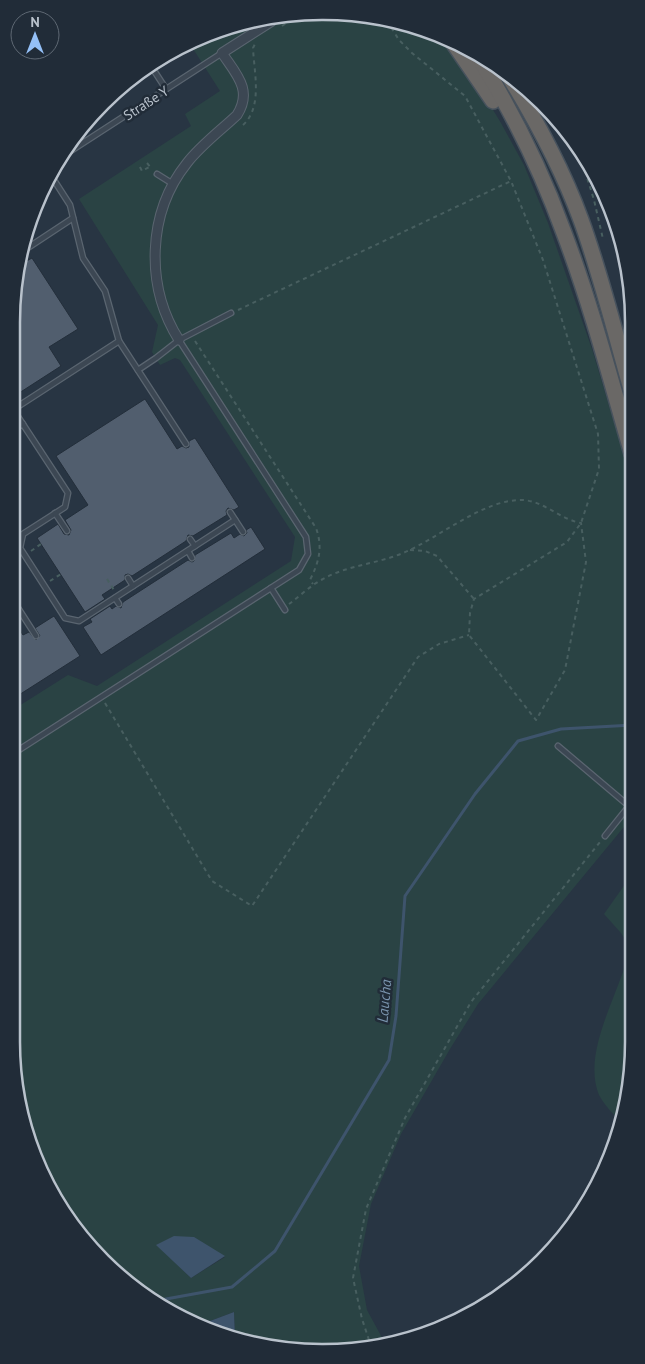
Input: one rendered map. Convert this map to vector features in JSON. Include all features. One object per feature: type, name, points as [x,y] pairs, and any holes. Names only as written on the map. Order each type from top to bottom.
[{"type":"highway","points":[[460,53],[534,162]]},
{"type":"highway","points":[[484,67],[534,162],[564,233],[625,430]]},
{"type":"highway","points":[[519,93],[534,117],[559,168],[580,218],[594,257],[625,368]]},
{"type":"street","points":[[179,340],[169,324],[164,310],[155,265],[159,220],[173,184],[195,153],[237,115],[242,108],[244,90],[241,82],[222,53],[265,26]]},
{"type":"lane","name":"Straße Y","points":[[76,148],[222,53]]},
{"type":"lane","points":[[154,71],[166,89]]},
{"type":"lane","points":[[157,174],[173,184]]},
{"type":"lane","points":[[55,182],[70,205],[83,258],[105,291],[120,341],[186,444]]},
{"type":"lane","points":[[29,247],[74,218]]},
{"type":"lane","points":[[138,370],[179,340],[231,313]]},
{"type":"lane","points":[[20,750],[299,570],[308,554],[306,537],[179,340]]},
{"type":"lane","points":[[20,403],[120,341]]},
{"type":"lane","points":[[20,420],[68,493],[65,508],[23,534],[20,548],[65,618],[79,621],[235,520]]},
{"type":"lane","points":[[230,512],[243,532]]},
{"type":"lane","points":[[55,513],[67,531]]},
{"type":"lane","points":[[190,538],[195,546]]},
{"type":"lane","points":[[188,551],[192,558]]},
{"type":"lane","points":[[128,578],[133,586]]},
{"type":"lane","points":[[271,588],[284,609]]},
{"type":"lane","points":[[116,597],[119,604]]},
{"type":"lane","points":[[20,611],[36,636]]},
{"type":"lane","points":[[558,746],[625,803]]},
{"type":"lane","points":[[605,836],[625,810]]},
{"type":"path","points":[[280,27],[286,23]]},
{"type":"path","points":[[392,28],[399,40],[412,53],[465,96],[512,181],[543,260],[598,434],[599,469],[581,523],[566,542],[474,600],[470,613],[469,635],[536,720],[566,670],[586,562],[581,523]]},
{"type":"path","points":[[238,129],[246,122],[256,100],[254,48],[256,42]]},
{"type":"path","points":[[140,168],[142,171],[150,166]]},
{"type":"path","points":[[231,313],[512,181]]},
{"type":"path","points":[[190,334],[316,528],[320,537],[321,549],[310,580],[314,585]]},
{"type":"path","points":[[284,609],[314,585],[335,573],[410,550],[487,508],[504,502],[522,500],[537,503],[572,521],[581,523]]},
{"type":"path","points":[[24,555],[41,544]]},
{"type":"path","points":[[410,550],[425,551],[437,556],[474,600]]},
{"type":"path","points":[[44,585],[61,574]]},
{"type":"path","points":[[107,579],[116,597]]},
{"type":"path","points":[[101,697],[212,881],[252,906],[418,657],[439,644],[469,635]]},
{"type":"path","points":[[369,1340],[353,1278],[366,1209],[405,1118],[471,1002],[605,836]]},
{"type":"green space","points":[[322,20],[362,23],[401,30],[453,50],[473,77],[524,165],[548,223],[592,349],[625,459],[625,826],[478,1004],[401,1134],[371,1204],[359,1266],[367,1310],[382,1338],[362,1341],[322,1344],[303,1343],[244,1334],[235,1331],[234,1312],[208,1322],[171,1303],[138,1281],[95,1241],[71,1210],[61,1193],[51,1175],[36,1139],[30,1120],[23,1081],[20,1042],[20,705],[68,675],[97,686],[291,561],[295,537],[180,360],[175,358],[160,365],[152,352],[158,325],[79,199],[191,126],[185,114],[220,91],[193,49],[225,36],[263,26]],"holes":[[[157,1245],[225,1257],[191,1278]]]},
{"type":"green space","points":[[625,884],[625,939],[604,914]]},
{"type":"green space","points":[[625,965],[624,1061],[616,1117],[599,1095],[595,1078],[595,1059],[604,1021]]},
{"type":"water","points":[[174,1236],[194,1237],[225,1256],[191,1278],[156,1245]]},
{"type":"water","points":[[234,1312],[235,1331],[225,1328],[208,1322]]},
{"type":"building","points":[[32,258],[78,329],[49,347],[61,366],[20,392],[20,322],[26,261]]},
{"type":"building","points":[[145,399],[177,449],[182,446],[189,447],[189,441],[195,438],[239,507],[234,510],[228,508],[226,511],[227,515],[193,536],[188,535],[186,541],[132,576],[125,575],[125,580],[102,595],[105,599],[85,612],[37,538],[58,524],[64,534],[69,535],[71,530],[65,520],[88,505],[56,456]]},
{"type":"building","points":[[251,527],[265,549],[101,655],[83,627],[92,622],[90,619],[110,606],[112,609],[116,606],[121,608],[123,602],[188,560],[194,561],[195,555],[231,533],[234,538],[240,534],[244,536],[247,533],[246,530]]},
{"type":"building","points":[[54,616],[80,656],[20,694],[20,630],[23,635],[29,632],[36,640],[40,636],[35,628]]},
{"type":"waterway","name":"Laucha","points":[[165,1299],[232,1287],[275,1251],[389,1060],[396,1016],[405,896],[475,794],[518,741],[561,729],[625,725]]}]
